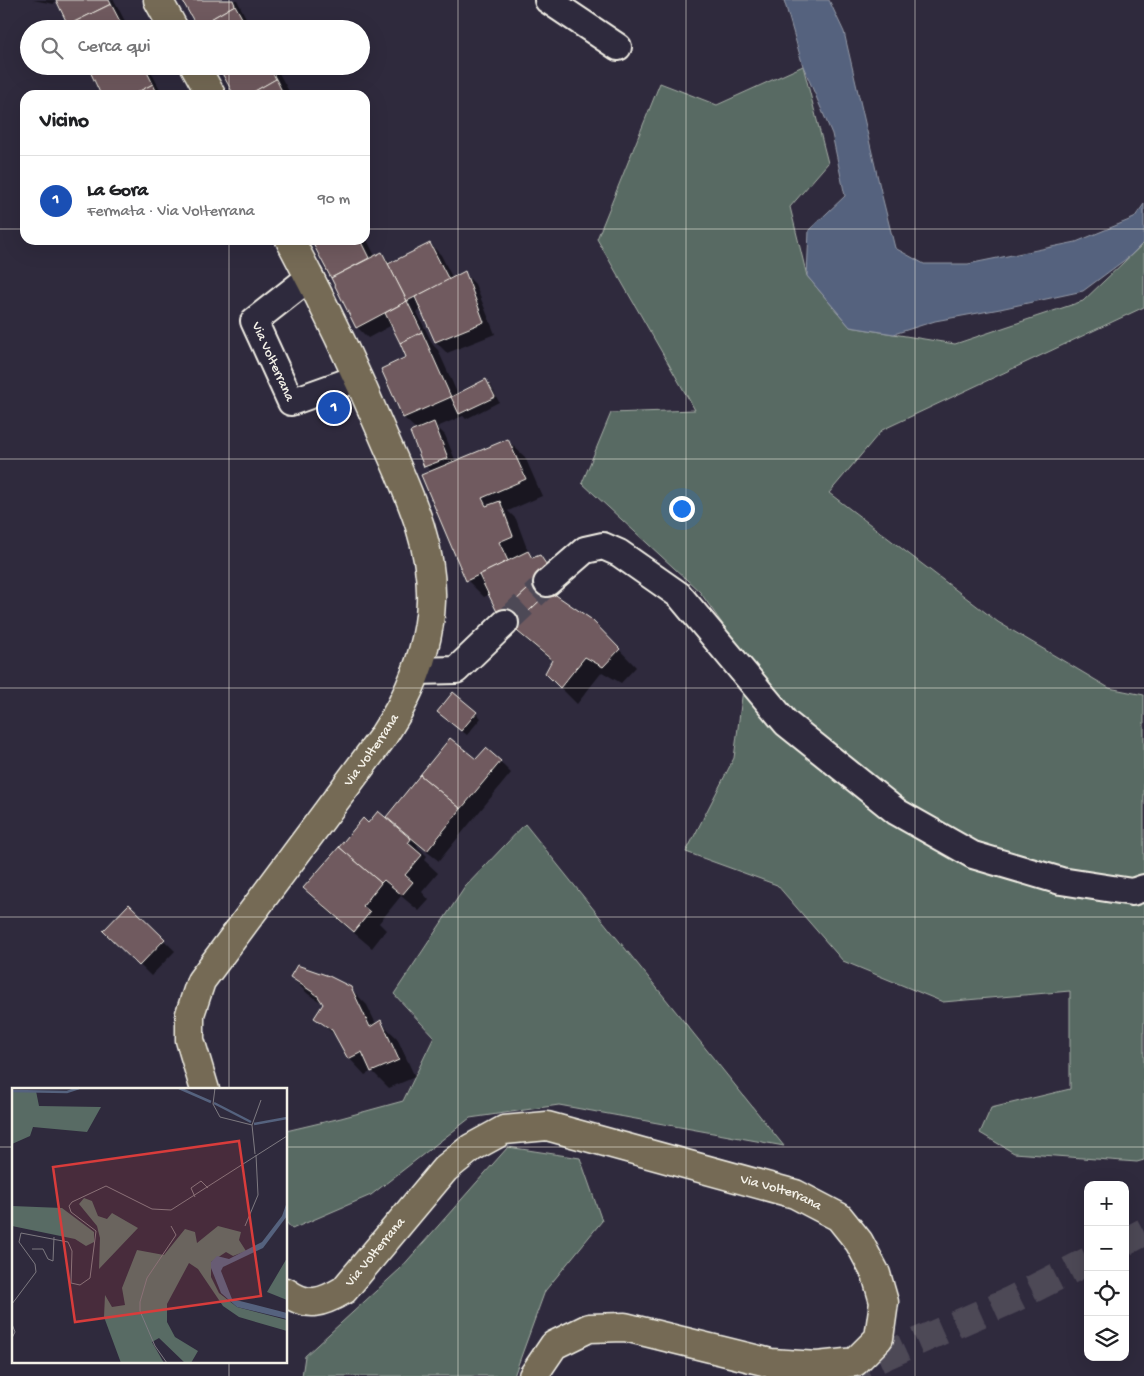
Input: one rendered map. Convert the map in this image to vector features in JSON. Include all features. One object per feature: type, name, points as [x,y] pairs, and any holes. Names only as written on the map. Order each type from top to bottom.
[{"type":"main road","points":[[158,0],[169,20]]},
{"type":"main road","points":[[200,75],[208,90]]},
{"type":"main road","name":"Via Volterrana","points":[[204,1088],[190,1040],[190,1014],[201,981],[382,738],[403,703],[416,672],[428,629],[431,601],[430,570],[425,539],[414,506],[358,378],[293,245]]},
{"type":"main road","name":"Via Volterrana","points":[[288,1293],[297,1299],[311,1302],[328,1300],[344,1290],[445,1169],[458,1158],[471,1148],[504,1130],[547,1126],[795,1194],[838,1218],[859,1242],[876,1274],[884,1302],[879,1338],[855,1362],[817,1366],[771,1363],[625,1327],[589,1328],[554,1345],[533,1376]]},
{"type":"street","points":[[548,0],[618,47]]},
{"type":"street","name":"Via Volterrana","points":[[310,278],[254,321],[292,402],[358,378]]},
{"type":"street","points":[[547,583],[585,550],[603,546],[619,553],[679,595],[786,723],[897,812],[973,855],[1061,882],[1132,892],[1144,888]]},
{"type":"street","points":[[416,672],[456,670],[505,623]]},
{"type":"green space","points":[[803,66],[828,163],[790,207],[807,276],[850,327],[955,344],[1083,301],[1144,243],[1144,307],[882,430],[829,493],[998,622],[1109,688],[1144,695],[1144,1160],[1137,1162],[1014,1153],[980,1133],[991,1108],[1070,1089],[1070,991],[943,1002],[843,961],[777,885],[686,852],[734,758],[747,659],[700,592],[582,483],[611,413],[695,410],[597,239],[660,83],[717,105]]},
{"type":"green space","points":[[525,824],[784,1146],[559,1105],[470,1118],[371,1195],[292,1229],[288,1224],[288,1131],[403,1101],[434,1037],[394,994],[465,887]]},
{"type":"green space","points":[[508,1147],[580,1158],[602,1221],[545,1291],[514,1376],[302,1376],[305,1356],[400,1269]]},
{"type":"water","points":[[784,0],[829,0],[844,32],[895,248],[924,264],[968,264],[1076,242],[1134,218],[1144,204],[1144,242],[1130,256],[1083,291],[935,321],[894,334],[850,327],[807,276],[809,230],[845,196],[832,134],[803,66]]},
{"type":"building","points":[[56,0],[109,0],[111,4],[78,20],[66,20]]},
{"type":"building","points":[[182,0],[233,0],[235,5],[209,20],[193,20]]},
{"type":"building","points":[[111,4],[119,20],[78,20]]},
{"type":"building","points":[[235,5],[243,20],[209,20]]},
{"type":"building","points":[[92,75],[148,75],[153,84],[142,90],[99,90]]},
{"type":"building","points":[[223,75],[274,75],[276,79],[257,90],[231,90]]},
{"type":"building","points":[[276,79],[282,90],[257,90]]},
{"type":"building","points":[[153,84],[156,90],[142,90]]},
{"type":"building","points":[[430,243],[449,280],[407,301],[388,264]]},
{"type":"building","points":[[314,245],[362,245],[369,258],[331,278]]},
{"type":"building","points":[[382,252],[407,301],[356,328],[331,278]]},
{"type":"building","points":[[465,271],[484,322],[435,342],[415,297]]},
{"type":"building","points":[[407,301],[422,332],[400,343],[385,313]]},
{"type":"building","points":[[422,332],[451,397],[403,418],[381,369],[406,357],[400,343]]},
{"type":"building","points":[[486,379],[495,397],[459,414],[451,397]]},
{"type":"building","points":[[434,422],[448,458],[424,467],[410,432]]},
{"type":"building","points":[[508,439],[526,479],[482,498],[486,506],[500,501],[513,536],[499,542],[508,561],[466,581],[421,475]]},
{"type":"building","points":[[528,551],[532,558],[540,555],[548,567],[541,577],[499,616],[479,575]]},
{"type":"building","points":[[541,577],[550,591],[512,627],[499,616]]},
{"type":"building","points":[[550,591],[591,619],[620,649],[603,667],[585,657],[560,688],[545,673],[552,660],[512,627]]},
{"type":"building","points":[[453,692],[477,712],[461,731],[437,712]]},
{"type":"building","points":[[450,738],[476,759],[486,748],[501,761],[461,809],[420,775]]},
{"type":"building","points":[[420,775],[461,809],[427,851],[386,817]]},
{"type":"building","points":[[378,811],[411,839],[408,843],[422,855],[405,875],[413,882],[402,895],[384,880],[381,883],[339,847],[363,818],[368,823]]},
{"type":"building","points":[[339,847],[381,883],[363,906],[370,912],[354,932],[303,888]]},
{"type":"building","points":[[129,904],[165,939],[139,966],[103,931]]},
{"type":"building","points":[[297,965],[329,976],[351,987],[370,1027],[381,1020],[399,1060],[371,1072],[362,1052],[348,1059],[332,1030],[314,1018],[323,1004],[317,995],[290,977]]},
{"type":"tunnel","points":[[505,623],[547,583]]},
{"type":"tunnel","points":[[1129,1240],[1144,1232]]},
{"type":"tunnel","points":[[840,1376],[1011,1300],[1084,1263]]},
{"type":"place","name":"La Gora","points":[[334,408]]}]
